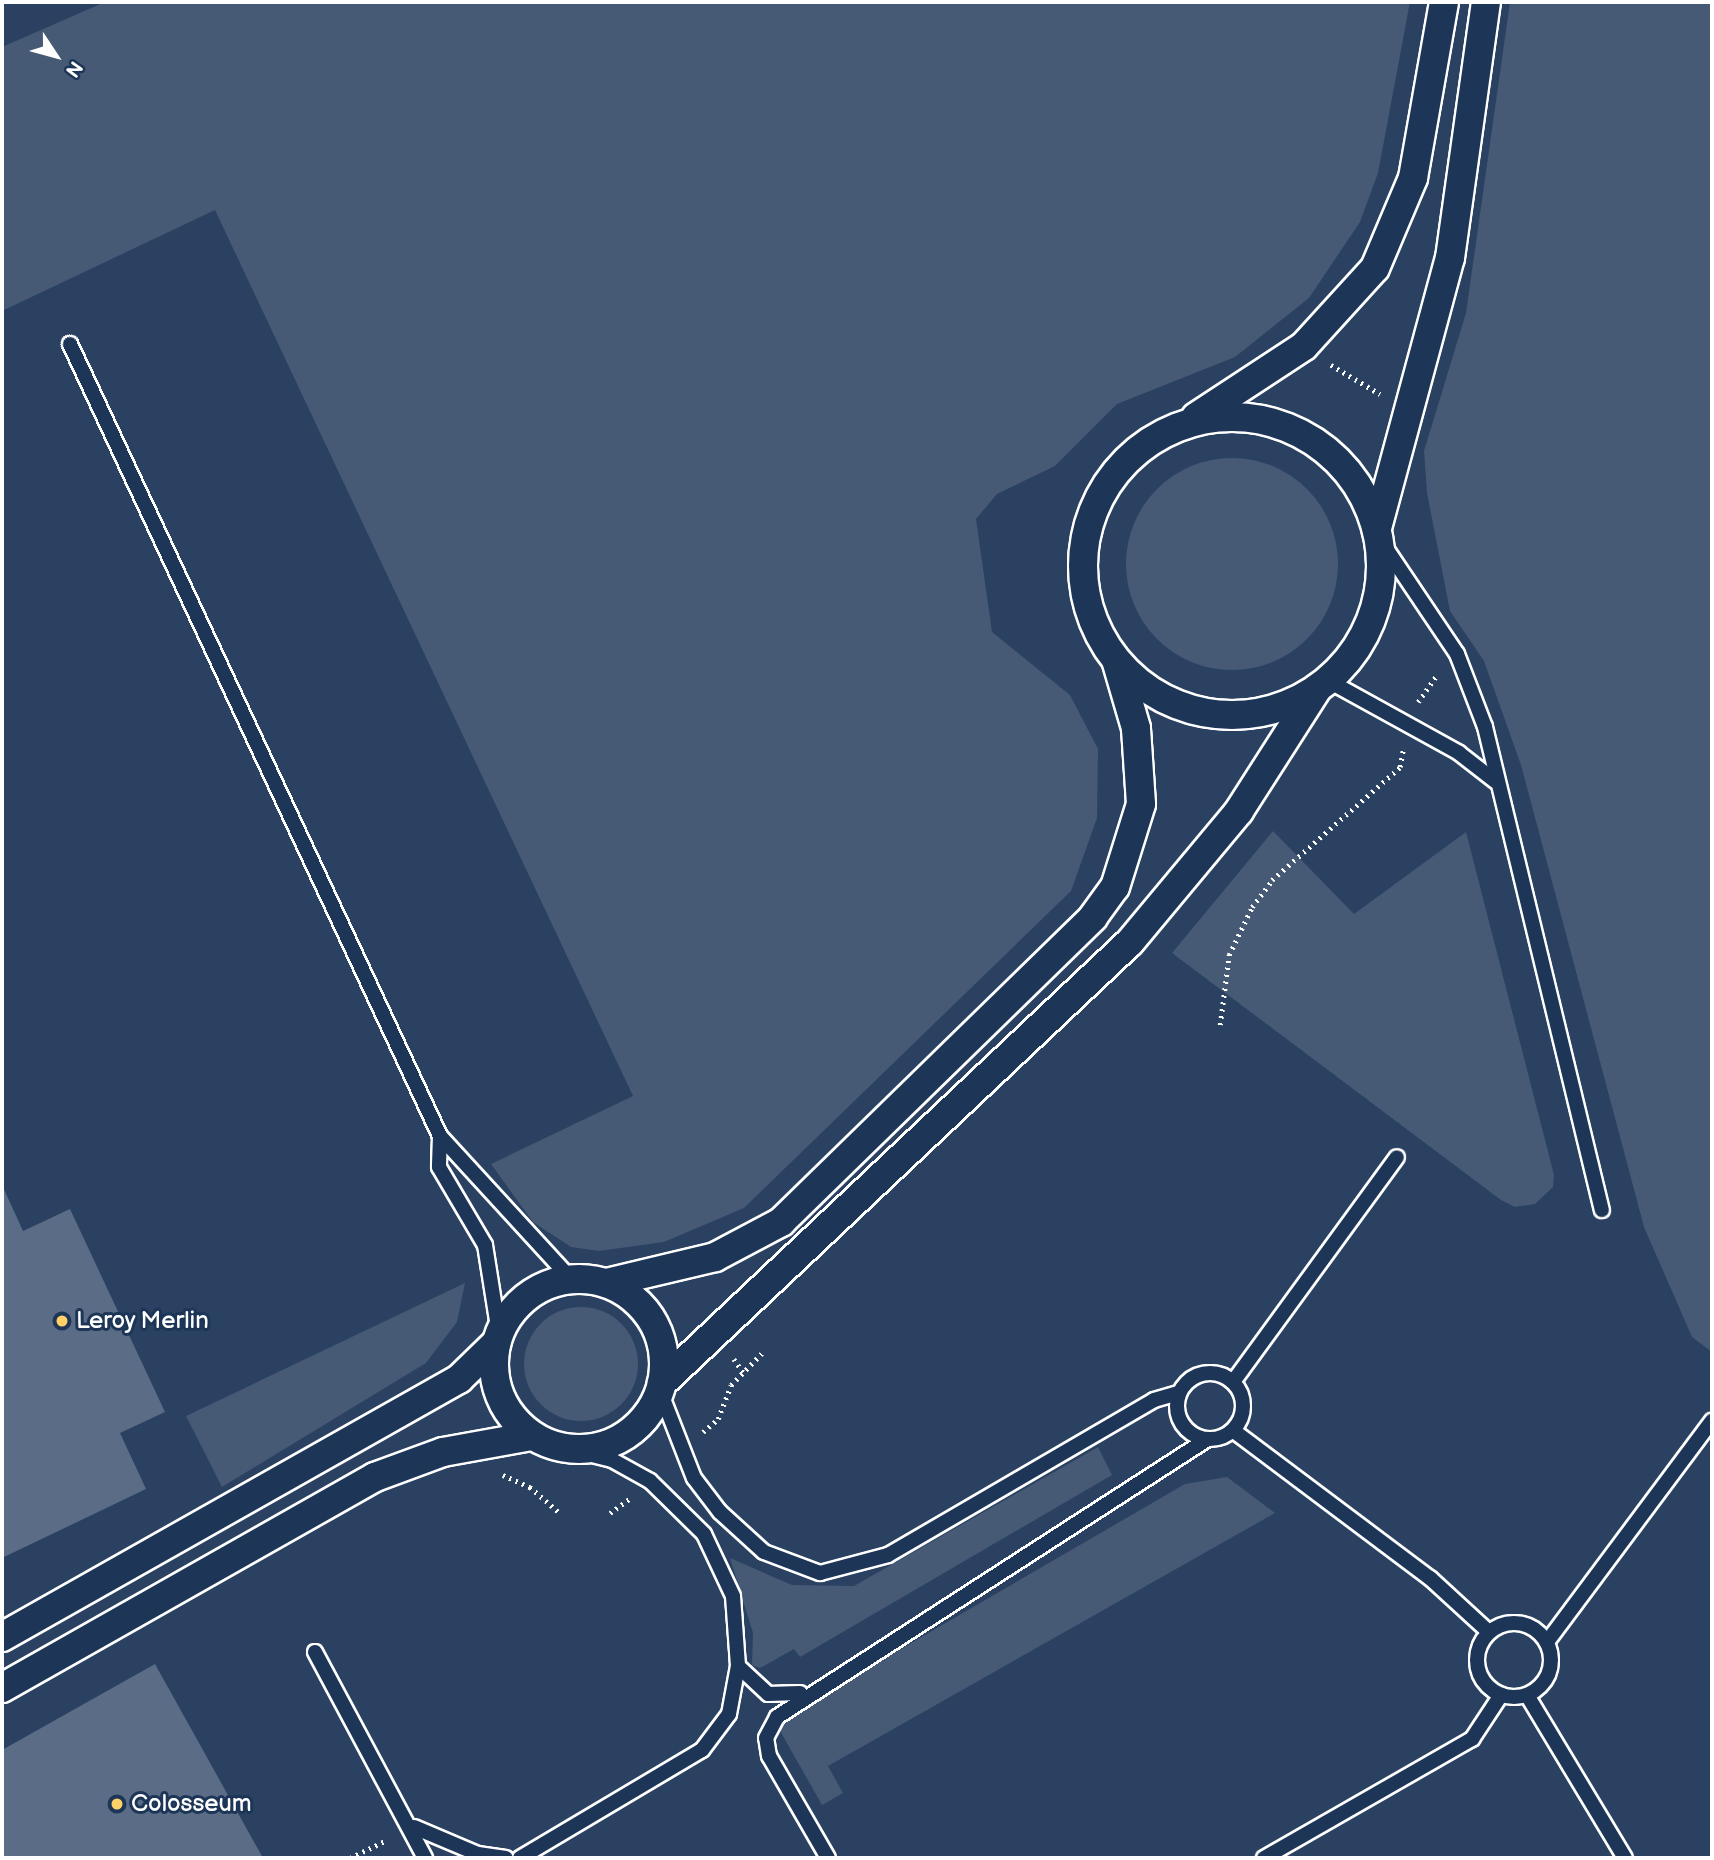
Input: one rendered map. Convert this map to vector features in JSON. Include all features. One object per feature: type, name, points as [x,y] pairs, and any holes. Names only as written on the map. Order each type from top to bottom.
[{"type":"street","points":[[606,1283],[715,1257],[781,1222],[1093,917],[1115,887],[1141,804],[1136,728],[1117,663],[1092,621],[1084,585],[1087,524],[1118,471],[1144,444],[1188,422],[1304,346],[1351,300],[1397,224],[1418,156],[1444,2]]},
{"type":"street","points":[[1378,533],[1407,406],[1450,258],[1486,2]]},
{"type":"street","points":[[2,1688],[375,1477],[443,1452],[532,1436],[564,1448],[622,1437],[639,1425],[661,1387],[1130,942],[1239,811],[1322,684],[1366,631],[1381,569],[1378,533],[1362,491],[1337,458],[1305,434],[1267,420],[1227,416],[1188,422]]},
{"type":"street","points":[[1117,663],[1150,692],[1191,710],[1234,716],[1277,708],[1322,684]]},
{"type":"street","points":[[2,1637],[459,1380],[498,1338],[527,1296],[571,1279],[606,1283],[629,1294],[659,1334],[661,1387]]},
{"type":"street","points":[[498,1338],[500,1395],[532,1436]]},
{"type":"lane","points":[[71,344],[440,1136],[571,1279]]},
{"type":"lane","points":[[1378,533],[1457,654],[1485,727],[1495,780],[1602,1210]]},
{"type":"lane","points":[[1322,684],[1408,724],[1495,780]]},
{"type":"lane","points":[[440,1136],[439,1167],[485,1245],[498,1338]]},
{"type":"lane","points":[[1233,1382],[1397,1157]]},
{"type":"lane","points":[[661,1387],[694,1478],[744,1534],[784,1562],[820,1573],[888,1555],[1154,1400],[1179,1393],[1203,1373],[1233,1382],[1244,1401],[1234,1431]]},
{"type":"lane","points":[[1179,1393],[1181,1423],[1206,1440]]},
{"type":"lane","points":[[1546,1642],[1712,1422]]},
{"type":"lane","points":[[828,1858],[766,1745],[777,1717],[808,1691],[1206,1440],[1234,1431]]},
{"type":"lane","points":[[1234,1431],[1430,1577],[1489,1632]]},
{"type":"lane","points":[[520,1858],[702,1750],[729,1714],[738,1666],[733,1596],[704,1534],[650,1481],[612,1460],[564,1448]]},
{"type":"lane","points":[[1522,1623],[1546,1642],[1550,1670],[1527,1695],[1501,1695],[1483,1682],[1476,1662],[1489,1632],[1522,1623]]},
{"type":"lane","points":[[315,1652],[414,1827],[425,1858]]},
{"type":"lane","points":[[738,1666],[768,1694],[808,1691]]},
{"type":"lane","points":[[1264,1858],[1472,1739],[1501,1695]]},
{"type":"lane","points":[[1527,1695],[1625,1858]]},
{"type":"lane","points":[[414,1827],[478,1854],[506,1858]]},
{"type":"path","points":[[1304,346],[1362,387],[1407,406]]},
{"type":"path","points":[[1220,1025],[1229,956],[1252,907],[1272,880],[1400,767],[1408,724],[1426,687],[1457,654]]},
{"type":"path","points":[[682,1450],[718,1419],[731,1385],[762,1353]]},
{"type":"path","points":[[350,1858],[414,1827]]},
{"type":"shaded area","points":[[105,2],[1410,2],[1378,173],[1360,222],[1309,298],[1235,357],[1117,404],[1055,466],[997,494],[976,519],[992,632],[1070,695],[1098,749],[1097,818],[1071,891],[744,1208],[664,1242],[599,1251],[571,1247],[533,1222],[491,1164],[633,1096],[215,210],[2,311],[2,47]]},
{"type":"shaded area","points":[[1510,2],[1712,2],[1712,1352],[1692,1337],[1644,1227],[1521,765],[1484,661],[1450,611],[1427,493],[1424,451],[1466,313]]},
{"type":"shaded area","points":[[1232,458],[1273,466],[1307,489],[1330,523],[1338,564],[1330,605],[1307,639],[1273,662],[1232,670],[1191,662],[1157,639],[1134,605],[1126,564],[1134,523],[1157,489],[1191,466]]},
{"type":"shaded area","points":[[1273,831],[1354,914],[1466,832],[1554,1175],[1553,1187],[1535,1204],[1515,1207],[1501,1200],[1172,953]]},
{"type":"shaded area","points":[[465,1283],[457,1322],[426,1363],[222,1487],[186,1416]]},
{"type":"shaded area","points":[[581,1307],[603,1311],[621,1324],[634,1342],[638,1364],[634,1386],[621,1404],[603,1417],[581,1421],[559,1417],[541,1404],[528,1386],[524,1364],[528,1342],[541,1324],[559,1311]]},
{"type":"shaded area","points":[[1098,1447],[1112,1475],[800,1657],[794,1649],[760,1668],[752,1665],[753,1633],[730,1558],[792,1585],[854,1586]]},
{"type":"shaded area","points":[[1227,1477],[1275,1513],[828,1766],[843,1793],[822,1805],[775,1722],[1185,1484]]},
{"type":"building","name":"Leroy Merlin","points":[[2,1185],[23,1231],[70,1209],[165,1412],[120,1433],[146,1489],[2,1558]]},
{"type":"building","name":"Colosseum","points":[[155,1664],[263,1858],[2,1858],[2,1750]]},
{"type":"place","name":"Leroy Merlin","points":[[62,1321]]},
{"type":"place","name":"Colosseum","points":[[117,1804]]}]
